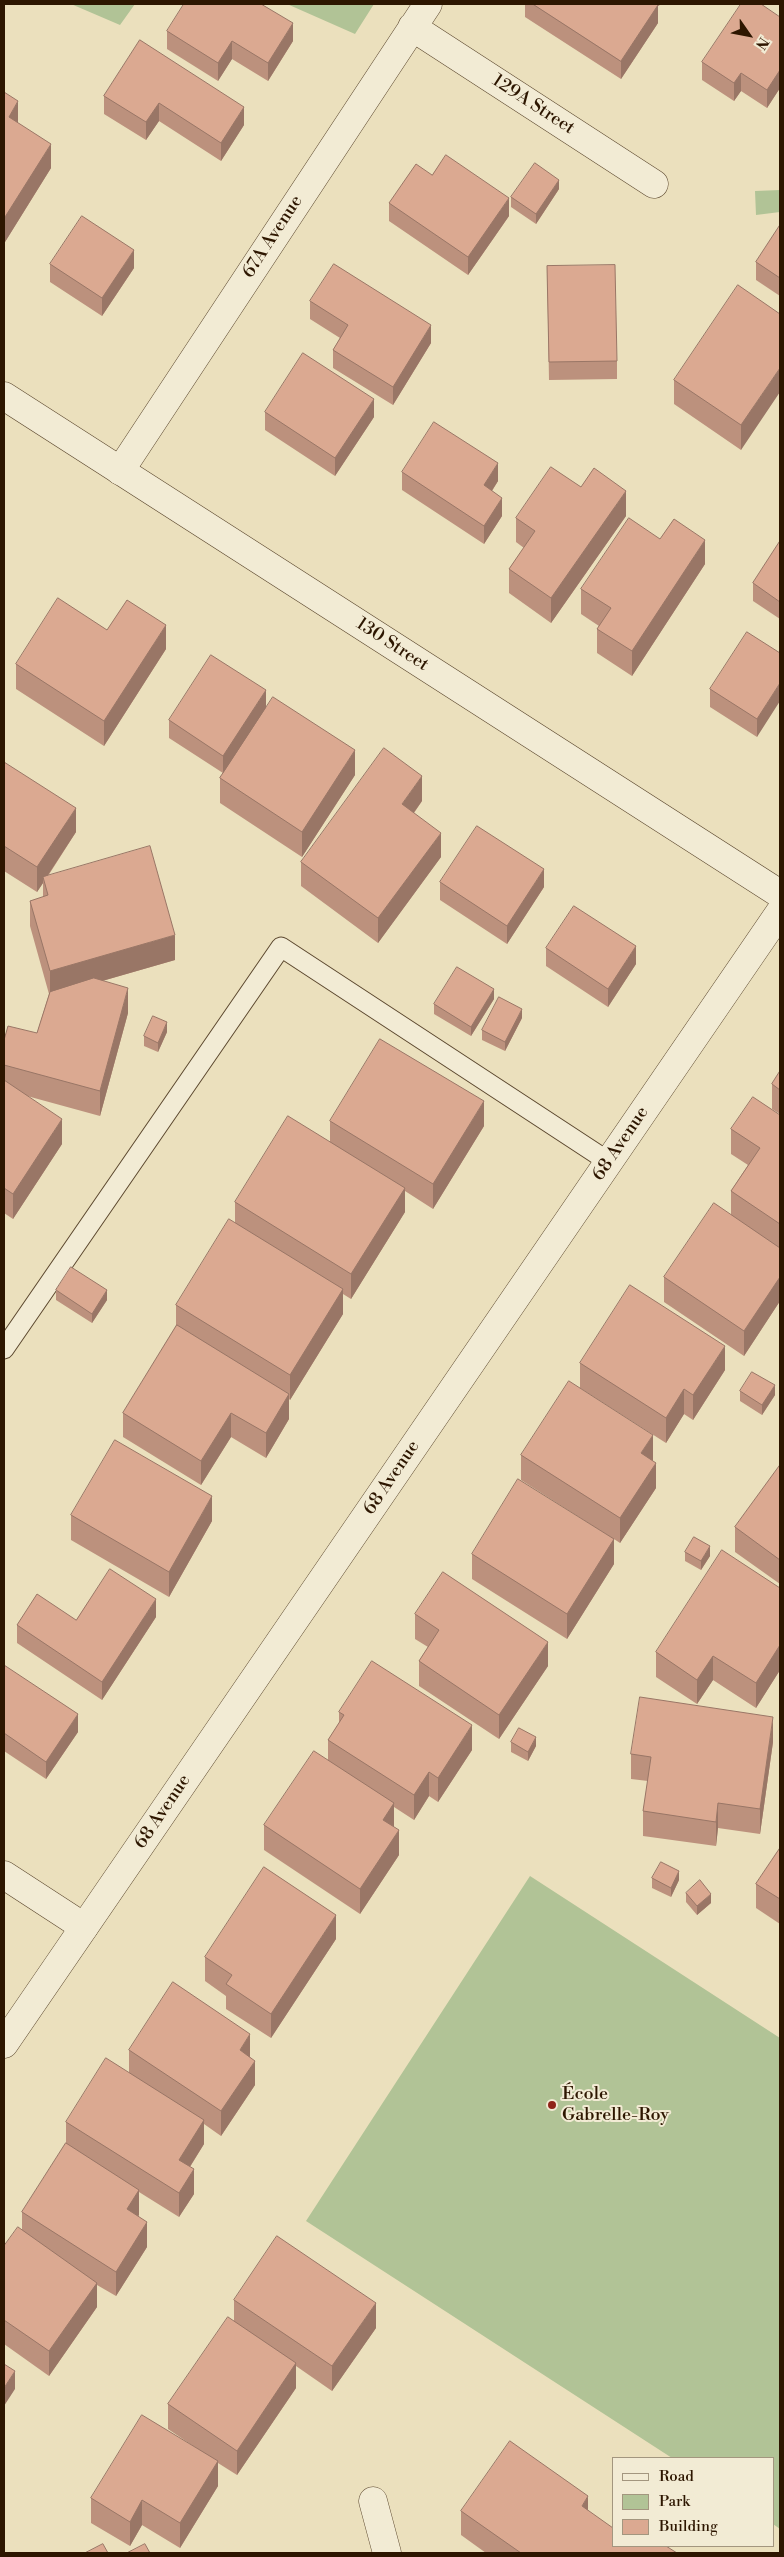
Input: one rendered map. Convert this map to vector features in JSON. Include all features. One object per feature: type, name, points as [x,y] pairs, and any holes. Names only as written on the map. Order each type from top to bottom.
[{"type":"street","name":"67A Avenue","points":[[120,471],[428,4]]},
{"type":"street","name":"129A Street","points":[[412,27],[654,184]]},
{"type":"street","name":"130 Street","points":[[4,396],[780,894]]},
{"type":"street","name":"68 Avenue","points":[[4,2044],[780,912]]},
{"type":"street","points":[[4,1876],[84,1927]]},
{"type":"street","points":[[373,2501],[386,2553]]},
{"type":"lane","points":[[4,1349],[281,947],[609,1162]]},
{"type":"green space","points":[[71,4],[135,4],[120,25]]},
{"type":"green space","points":[[287,4],[374,4],[355,34]]},
{"type":"green space","points":[[780,190],[780,212],[756,215],[755,191]]},
{"type":"green space","name":"École Gabrelle-Roy","points":[[530,1876],[780,2038],[780,2529],[774,2525],[774,2457],[670,2457],[306,2221]]},
{"type":"building","points":[[184,4],[261,4],[293,23],[268,63],[232,41],[218,63],[167,31]]},
{"type":"building","points":[[533,4],[656,4],[658,5],[621,61]]},
{"type":"building","points":[[741,4],[761,4],[780,17],[780,70],[767,90],[741,73],[734,83],[702,62]]},
{"type":"building","points":[[140,40],[244,107],[221,143],[159,103],[146,122],[104,96]]},
{"type":"building","points":[[4,92],[18,101],[9,117],[51,144],[5,217],[4,216]]},
{"type":"building","points":[[446,155],[509,198],[468,257],[389,203],[416,164],[432,175]]},
{"type":"building","points":[[535,163],[559,180],[536,214],[511,197]]},
{"type":"building","points":[[82,216],[134,250],[102,298],[50,264]]},
{"type":"building","points":[[780,225],[780,278],[756,262]]},
{"type":"building","points":[[334,264],[431,325],[393,387],[333,350],[348,325],[310,301]]},
{"type":"building","points":[[615,265],[617,361],[549,362],[547,266]]},
{"type":"building","points":[[738,285],[780,314],[780,368],[741,425],[674,380]]},
{"type":"building","points":[[303,353],[374,399],[335,458],[265,412]]},
{"type":"building","points":[[434,422],[498,463],[484,485],[502,498],[484,526],[402,472]]},
{"type":"building","points":[[551,467],[581,487],[594,468],[626,491],[551,598],[509,569],[535,531],[516,518]]},
{"type":"building","points":[[629,518],[660,539],[674,519],[705,540],[632,651],[597,629],[611,608],[581,589]]},
{"type":"building","points":[[780,541],[780,602],[753,583]]},
{"type":"building","points":[[58,598],[107,630],[127,600],[166,625],[104,721],[16,664]]},
{"type":"building","points":[[747,632],[780,653],[780,683],[757,719],[710,689]]},
{"type":"building","points":[[211,655],[266,690],[223,756],[169,720]]},
{"type":"building","points":[[273,697],[355,750],[302,832],[220,778]]},
{"type":"building","points":[[384,748],[422,776],[402,804],[441,833],[378,918],[301,862]]},
{"type":"building","points":[[4,762],[76,808],[37,867],[4,846]]},
{"type":"building","points":[[477,826],[544,869],[507,926],[440,882]]},
{"type":"building","points":[[150,846],[175,935],[50,971],[30,901],[48,895],[43,877]]},
{"type":"building","points":[[574,906],[636,946],[608,989],[546,948]]},
{"type":"building","points":[[457,967],[494,989],[471,1027],[434,1004]]},
{"type":"building","points":[[94,978],[128,988],[100,1091],[4,1065],[4,1040],[8,1026],[37,1033],[50,992]]},
{"type":"building","points":[[499,997],[522,1009],[505,1042],[482,1030]]},
{"type":"building","points":[[153,1016],[167,1022],[158,1043],[144,1036]]},
{"type":"building","points":[[380,1039],[484,1101],[433,1184],[330,1121]]},
{"type":"building","points":[[780,1071],[780,1090],[772,1084]]},
{"type":"building","points":[[4,1080],[62,1119],[13,1194],[4,1188]]},
{"type":"building","points":[[753,1097],[780,1115],[780,1224],[731,1191],[760,1148],[731,1129]]},
{"type":"building","points":[[288,1116],[405,1188],[351,1274],[235,1202]]},
{"type":"building","points":[[714,1203],[780,1248],[780,1277],[744,1331],[664,1277]]},
{"type":"building","points":[[229,1219],[343,1289],[290,1375],[176,1305]]},
{"type":"building","points":[[71,1267],[107,1290],[92,1314],[56,1290]]},
{"type":"building","points":[[630,1285],[725,1346],[693,1395],[684,1389],[666,1418],[580,1363]]},
{"type":"building","points":[[177,1325],[289,1394],[266,1433],[231,1413],[201,1461],[123,1413]]},
{"type":"building","points":[[752,1372],[775,1385],[762,1405],[740,1391]]},
{"type":"building","points":[[569,1381],[653,1435],[641,1453],[656,1463],[620,1518],[521,1455]]},
{"type":"building","points":[[115,1440],[212,1496],[169,1572],[71,1515]]},
{"type":"building","points":[[780,1465],[780,1560],[735,1527]]},
{"type":"building","points":[[518,1479],[614,1539],[567,1614],[472,1554]]},
{"type":"building","points":[[694,1537],[710,1546],[701,1561],[685,1552]]},
{"type":"building","points":[[722,1550],[780,1588],[780,1645],[756,1683],[713,1656],[697,1680],[656,1652]]},
{"type":"building","points":[[110,1569],[156,1599],[102,1682],[17,1625],[37,1594],[76,1620]]},
{"type":"building","points":[[443,1572],[548,1642],[499,1715],[419,1661],[439,1630],[415,1614]]},
{"type":"building","points":[[372,1661],[472,1725],[438,1778],[429,1772],[414,1795],[328,1740],[344,1715],[339,1712]]},
{"type":"building","points":[[4,1665],[78,1714],[46,1762],[4,1733]]},
{"type":"building","points":[[640,1697],[773,1717],[760,1809],[718,1803],[716,1822],[643,1811],[651,1757],[631,1754]]},
{"type":"building","points":[[519,1728],[536,1737],[528,1752],[511,1742]]},
{"type":"building","points":[[314,1751],[394,1803],[383,1820],[399,1830],[360,1889],[264,1825]]},
{"type":"building","points":[[780,1848],[780,1899],[756,1884]]},
{"type":"building","points":[[661,1862],[679,1871],[671,1888],[652,1878]]},
{"type":"building","points":[[264,1867],[336,1915],[271,2014],[226,1984],[232,1975],[205,1957]]},
{"type":"building","points":[[700,1880],[711,1894],[697,1906],[686,1893]]},
{"type":"building","points":[[173,1982],[250,2034],[240,2050],[255,2061],[221,2111],[129,2050]]},
{"type":"building","points":[[106,2058],[204,2120],[179,2160],[194,2169],[179,2193],[66,2122]]},
{"type":"building","points":[[66,2143],[139,2190],[127,2209],[147,2222],[116,2272],[22,2212]]},
{"type":"building","points":[[18,2227],[97,2283],[49,2351],[4,2320],[4,2246]]},
{"type":"building","points":[[277,2236],[376,2303],[332,2366],[234,2300]]},
{"type":"building","points":[[228,2317],[296,2363],[237,2451],[168,2404]]},
{"type":"building","points":[[4,2364],[15,2371],[4,2388]]},
{"type":"building","points":[[142,2415],[218,2461],[180,2523],[142,2500],[130,2522],[91,2498]]},
{"type":"building","points":[[510,2441],[588,2496],[582,2506],[612,2527],[612,2547],[668,2547],[677,2553],[521,2553],[461,2511]]},
{"type":"building","points":[[103,2544],[108,2553],[85,2553]]},
{"type":"building","points":[[145,2544],[150,2553],[127,2553]]},
{"type":"place","name":"École Gabrelle-Roy","points":[[552,2105]]}]
